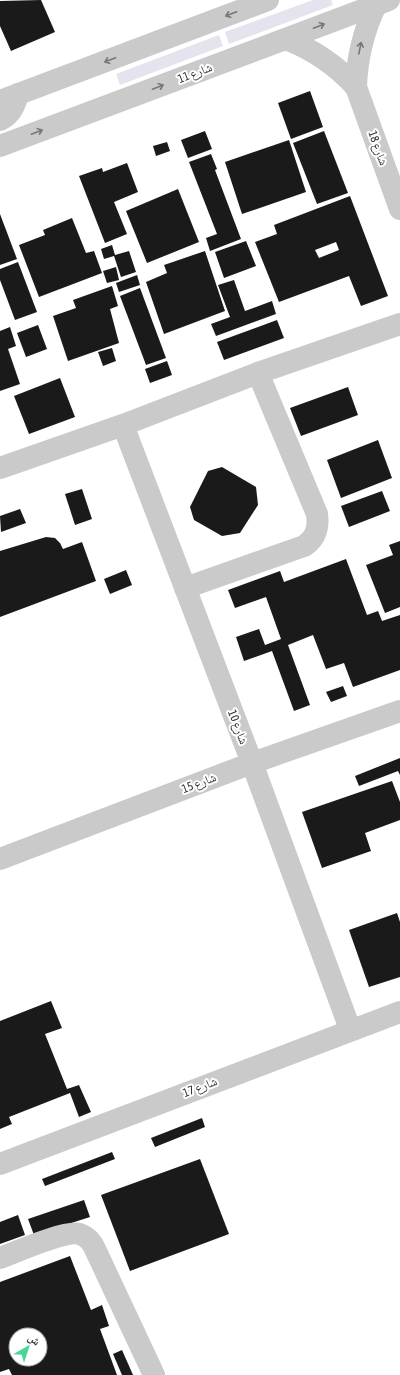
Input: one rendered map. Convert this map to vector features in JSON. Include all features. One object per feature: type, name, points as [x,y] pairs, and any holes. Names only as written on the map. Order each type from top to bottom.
[{"type":"street","points":[[0,120],[10,112],[15,104],[9,97],[268,0]]},
{"type":"street","name":"شارع 11","points":[[0,146],[382,3]]},
{"type":"street","name":"شارع 18","points":[[382,3],[367,24],[360,45],[356,87],[400,209]]},
{"type":"street","name":"شارع 18","points":[[286,39],[306,47],[324,58],[342,72],[356,87]]},
{"type":"street","points":[[0,468],[123,426],[258,373],[400,324]]},
{"type":"street","points":[[185,588],[304,546],[310,542],[317,529],[317,514],[258,373]]},
{"type":"street","name":"شارع 10","points":[[123,426],[252,763],[350,1029]]},
{"type":"street","name":"شارع 15","points":[[0,859],[252,763],[400,711]]},
{"type":"street","name":"شارع 17","points":[[0,1164],[350,1029],[400,1012]]},
{"type":"street","points":[[0,1258],[67,1234],[80,1234],[87,1238],[95,1249],[154,1375]]},
{"type":"shaded area","points":[[313,0],[331,0],[333,5],[229,44],[225,32]]},
{"type":"shaded area","points":[[219,35],[223,46],[120,85],[116,74]]},
{"type":"building","points":[[41,0],[55,32],[11,51],[0,26],[0,1]]},
{"type":"building","points":[[310,91],[323,127],[291,139],[278,103]]},
{"type":"building","points":[[205,131],[212,149],[188,158],[181,140]]},
{"type":"building","points":[[324,131],[348,193],[317,204],[293,143]]},
{"type":"building","points":[[289,140],[306,192],[242,214],[225,162]]},
{"type":"building","points":[[167,142],[170,151],[156,156],[153,146]]},
{"type":"building","points":[[211,154],[217,169],[215,170],[241,239],[210,251],[206,238],[217,234],[189,162]]},
{"type":"building","points":[[127,163],[138,192],[114,202],[127,234],[105,243],[79,176],[102,168],[103,172]]},
{"type":"building","points":[[178,189],[199,242],[147,263],[126,211]]},
{"type":"building","points":[[350,196],[388,296],[361,306],[349,276],[279,302],[255,242],[277,234],[274,225]],"holes":[[[336,242],[339,250],[319,258],[315,250]]]},
{"type":"building","points":[[0,214],[17,259],[0,265]]},
{"type":"building","points":[[72,218],[86,253],[94,251],[102,273],[39,297],[19,245],[45,235],[43,230]]},
{"type":"building","points":[[246,241],[256,266],[224,278],[215,252]]},
{"type":"building","points":[[112,245],[115,255],[129,251],[136,272],[121,277],[114,256],[104,259],[101,249]]},
{"type":"building","points":[[205,251],[225,311],[164,334],[146,282],[167,273],[164,265]]},
{"type":"building","points":[[18,262],[37,312],[15,320],[0,280],[0,269]]},
{"type":"building","points":[[116,267],[119,280],[107,283],[103,271]]},
{"type":"building","points":[[137,275],[140,285],[119,292],[116,283]]},
{"type":"building","points":[[234,280],[245,311],[272,301],[276,314],[216,336],[211,324],[230,317],[218,285]]},
{"type":"building","points":[[112,286],[118,306],[110,309],[119,343],[68,361],[53,316],[76,308],[73,300]]},
{"type":"building","points":[[140,288],[166,358],[146,365],[120,296]]},
{"type":"building","points":[[277,320],[284,338],[224,360],[217,342]]},
{"type":"building","points":[[38,325],[47,349],[26,357],[17,333]]},
{"type":"building","points":[[10,327],[16,346],[8,349],[20,384],[0,391],[0,331]]},
{"type":"building","points":[[112,348],[116,361],[103,366],[98,352]]},
{"type":"building","points":[[167,361],[172,375],[150,383],[145,369]]},
{"type":"building","points":[[60,378],[75,417],[29,434],[14,396]]},
{"type":"building","points":[[348,387],[358,415],[301,436],[290,408]]},
{"type":"building","points":[[378,440],[392,478],[341,498],[327,460]]},
{"type":"building","points":[[222,467],[256,487],[258,505],[240,533],[222,536],[194,520],[190,507],[208,471]]},
{"type":"building","points":[[82,489],[92,519],[75,525],[65,494]]},
{"type":"building","points":[[382,491],[390,511],[349,527],[341,506]]},
{"type":"building","points":[[20,509],[26,523],[1,532],[0,516]]},
{"type":"building","points":[[46,537],[55,538],[63,549],[82,542],[96,581],[0,617],[0,551]]},
{"type":"building","points":[[400,541],[400,607],[385,613],[366,565],[393,555],[389,545]]},
{"type":"building","points":[[346,559],[367,615],[378,611],[382,621],[400,615],[400,670],[353,687],[344,663],[326,669],[313,635],[288,645],[310,705],[294,711],[272,651],[244,661],[236,637],[259,629],[265,645],[281,639],[266,597],[235,608],[228,590],[280,571],[284,582]]},
{"type":"building","points":[[126,570],[132,585],[110,594],[104,579]]},
{"type":"building","points":[[343,686],[347,696],[331,702],[326,692]]},
{"type":"building","points":[[400,758],[400,775],[398,771],[359,786],[355,776]]},
{"type":"building","points":[[392,781],[400,802],[400,820],[365,833],[371,851],[322,868],[302,812]]},
{"type":"building","points":[[397,913],[400,922],[400,977],[369,987],[349,930]]},
{"type":"building","points":[[51,1001],[62,1028],[45,1034],[67,1089],[79,1085],[91,1112],[79,1117],[70,1093],[9,1117],[12,1124],[0,1129],[0,1021]]},
{"type":"building","points":[[202,1118],[205,1127],[155,1147],[151,1138]]},
{"type":"building","points":[[112,1152],[115,1159],[45,1186],[42,1179]]},
{"type":"building","points":[[200,1159],[229,1234],[130,1271],[101,1195]]},
{"type":"building","points":[[84,1200],[90,1217],[34,1235],[28,1219]]},
{"type":"building","points":[[18,1215],[25,1235],[0,1244],[0,1222]]},
{"type":"building","points":[[70,1256],[91,1310],[102,1305],[109,1326],[100,1329],[117,1375],[12,1375],[9,1369],[0,1372],[0,1282]]},
{"type":"building","points":[[122,1350],[133,1375],[122,1375],[113,1354]]}]
